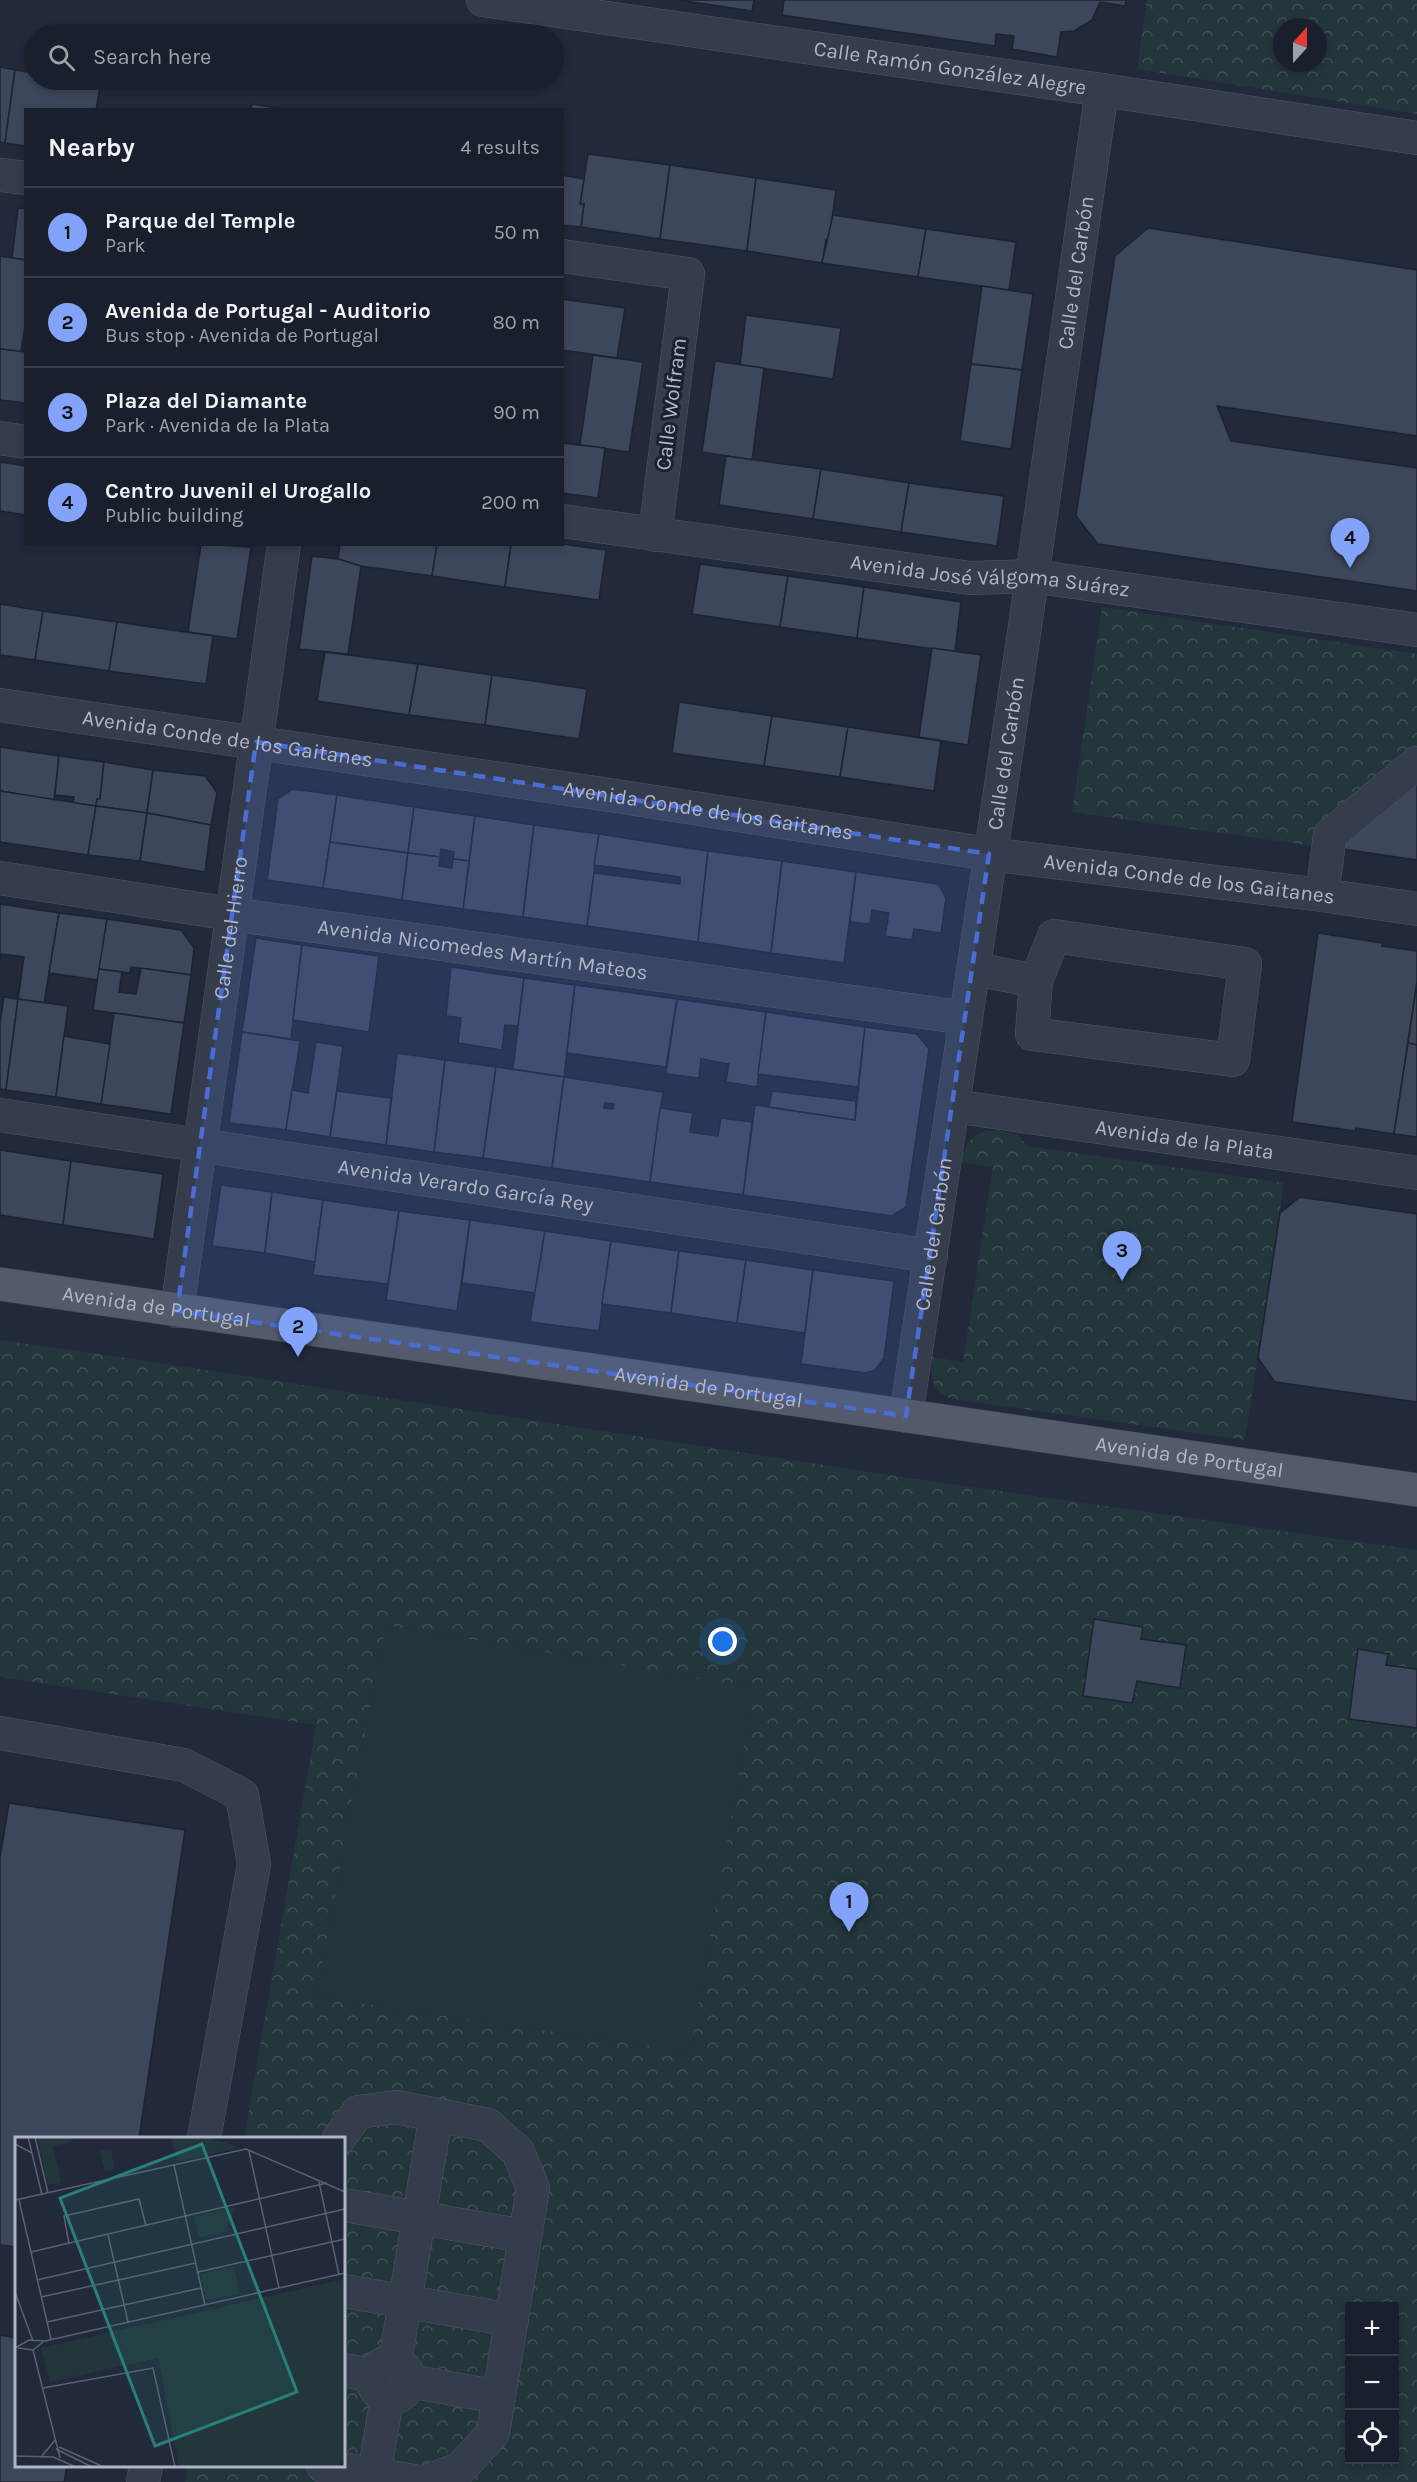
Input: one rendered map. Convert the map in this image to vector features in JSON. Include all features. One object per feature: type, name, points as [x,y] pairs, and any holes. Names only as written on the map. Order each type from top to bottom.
[{"type":"main road","name":"Avenida de Portugal","points":[[0,1284],[1417,1490]]},
{"type":"street","name":"Calle Ramón González Alegre","points":[[483,0],[1417,138]]},
{"type":"street","name":"Calle del Carbón","points":[[906,1416],[975,969],[989,854],[1024,633],[1102,90]]},
{"type":"street","points":[[0,175],[24,178]]},
{"type":"street","name":"Calle Wolfram","points":[[564,256],[688,274],[655,535]]},
{"type":"street","points":[[0,438],[24,442]]},
{"type":"street","name":"Avenida José Válgoma Suárez","points":[[564,521],[970,578],[1031,576],[1417,630]]},
{"type":"street","name":"Calle del Hierro","points":[[177,1311],[284,546]]},
{"type":"street","name":"Avenida Conde de los Gaitanes","points":[[0,705],[989,854],[1417,909]]},
{"type":"street","points":[[1322,895],[1330,835],[1417,763]]},
{"type":"street","name":"Avenida Nicomedes Martín Mateos","points":[[0,878],[231,914],[966,1018]]},
{"type":"street","points":[[1053,936],[1245,964],[1233,1060],[1032,1034],[1036,981],[1053,936]]},
{"type":"street","points":[[975,969],[1036,981]]},
{"type":"street","name":"Avenida de la Plata","points":[[953,1106],[1417,1173]]},
{"type":"street","name":"Avenida Verardo García Rey","points":[[0,1115],[931,1256]]},
{"type":"street","points":[[0,1734],[184,1765],[242,1795],[254,1864],[204,2137]]},
{"type":"street","points":[[340,2137],[358,2112],[396,2107],[488,2125],[518,2152],[533,2188],[493,2433],[460,2469],[425,2482]]},
{"type":"street","points":[[374,2475],[382,2377],[406,2302],[436,2115]]},
{"type":"street","points":[[345,2205],[525,2236]]},
{"type":"street","points":[[345,2291],[512,2320]]},
{"type":"street","points":[[382,2377],[499,2397]]},
{"type":"street","points":[[143,2482],[146,2467]]},
{"type":"street","points":[[329,2467],[420,2482]]},
{"type":"highlighted area","points":[[256,742],[989,854],[906,1416],[177,1311]]},
{"type":"green space","points":[[1147,0],[1417,0],[1417,114],[1137,69]]},
{"type":"green space","points":[[1102,607],[1417,654],[1417,755],[1320,847],[1072,812]]},
{"type":"green space","points":[[997,1130],[1017,1134],[1027,1146],[1284,1183],[1245,1440],[952,1399],[936,1388],[931,1371],[932,1357],[963,1362],[993,1167],[961,1162],[972,1138],[983,1132]]},
{"type":"green space","points":[[0,1340],[909,1478],[1417,1550],[1417,2482],[185,2482],[188,2467],[345,2467],[345,2137],[244,2137],[316,1725],[0,1677]]},
{"type":"green space","points":[[385,1625],[754,1688],[690,2052],[316,1997]]},
{"type":"building","points":[[678,0],[754,0],[752,11]]},
{"type":"building","points":[[784,0],[1126,0],[1125,6],[1100,2],[1092,20],[1074,31],[1061,32],[1057,57],[1012,49],[1014,36],[996,34],[995,46],[782,15]]},
{"type":"building","points":[[0,67],[15,70],[5,143],[0,142]]},
{"type":"building","points":[[15,70],[24,71],[24,90],[100,90],[96,108],[24,108],[24,146],[5,143]]},
{"type":"building","points":[[252,104],[276,108],[251,108]]},
{"type":"building","points":[[588,154],[670,165],[660,239],[581,227],[584,204],[580,204]]},
{"type":"building","points":[[670,165],[756,178],[747,251],[660,239]]},
{"type":"building","points":[[564,175],[584,179],[580,204],[584,204],[581,227],[564,225]]},
{"type":"building","points":[[756,178],[836,190],[829,240],[826,240],[822,263],[747,251]]},
{"type":"building","points":[[18,208],[24,209],[24,260],[12,258]]},
{"type":"building","points":[[833,215],[926,229],[918,277],[822,263]]},
{"type":"building","points":[[1148,228],[1417,270],[1417,436],[1217,406],[1231,441],[1417,468],[1417,591],[1098,544],[1076,516],[1115,256]]},
{"type":"building","points":[[926,229],[1016,242],[1009,290],[918,277]]},
{"type":"building","points":[[0,256],[24,260],[24,332],[21,352],[0,349]]},
{"type":"building","points":[[982,286],[1033,294],[1022,370],[971,364]]},
{"type":"building","points":[[564,299],[625,308],[617,358],[564,350]]},
{"type":"building","points":[[746,315],[841,328],[833,379],[740,365]]},
{"type":"building","points":[[0,349],[24,352],[24,403],[0,400]]},
{"type":"building","points":[[593,355],[643,362],[629,452],[580,445]]},
{"type":"building","points":[[715,361],[764,368],[752,460],[702,452]]},
{"type":"building","points":[[971,364],[1022,370],[1011,449],[960,441]]},
{"type":"building","points":[[564,443],[605,448],[598,498],[564,493]]},
{"type":"building","points":[[726,456],[821,469],[813,519],[719,505]]},
{"type":"building","points":[[0,462],[24,466],[24,515],[0,511]]},
{"type":"building","points":[[821,469],[909,483],[901,532],[813,519]]},
{"type":"building","points":[[909,483],[1004,496],[997,546],[901,532]]},
{"type":"building","points":[[564,544],[606,550],[599,600],[505,587],[511,546]]},
{"type":"building","points":[[201,546],[251,547],[237,639],[188,632]]},
{"type":"building","points":[[340,546],[437,546],[432,576],[361,566],[338,559]]},
{"type":"building","points":[[437,546],[511,546],[505,587],[432,576]]},
{"type":"building","points":[[312,556],[338,559],[361,566],[348,654],[299,649]]},
{"type":"building","points":[[700,564],[788,576],[780,627],[692,614]]},
{"type":"building","points":[[788,576],[864,587],[857,638],[780,627]]},
{"type":"building","points":[[864,587],[961,602],[955,652],[857,638]]},
{"type":"building","points":[[0,604],[43,611],[35,660],[0,655]]},
{"type":"building","points":[[43,611],[117,622],[109,671],[35,660]]},
{"type":"building","points":[[117,622],[213,636],[206,684],[109,671]]},
{"type":"building","points":[[932,648],[981,655],[968,745],[919,737]]},
{"type":"building","points":[[325,652],[418,664],[409,715],[317,701]]},
{"type":"building","points":[[418,664],[492,675],[485,725],[409,715]]},
{"type":"building","points":[[492,675],[587,689],[579,739],[485,725]]},
{"type":"building","points":[[679,702],[772,716],[764,766],[672,753]]},
{"type":"building","points":[[772,716],[848,727],[840,777],[764,766]]},
{"type":"building","points":[[848,727],[941,741],[934,791],[840,777]]},
{"type":"building","points":[[0,747],[59,756],[54,800],[0,791]]},
{"type":"building","points":[[59,756],[104,762],[100,799],[97,799],[96,806],[73,803],[74,797],[55,795]]},
{"type":"building","points":[[104,762],[153,770],[147,813],[96,806],[97,799],[100,799]]},
{"type":"building","points":[[153,770],[205,776],[217,793],[211,825],[147,813]]},
{"type":"building","points":[[1417,771],[1417,860],[1343,849],[1339,836]]},
{"type":"building","points":[[293,789],[337,795],[323,888],[267,880],[278,799]]},
{"type":"building","points":[[0,791],[96,806],[88,855],[0,842]]},
{"type":"building","points":[[337,795],[414,807],[408,853],[330,842]]},
{"type":"building","points":[[96,806],[147,813],[140,861],[88,855]]},
{"type":"building","points":[[414,807],[475,816],[469,861],[453,859],[454,852],[441,849],[440,857],[408,853]]},
{"type":"building","points":[[147,813],[211,825],[205,872],[140,861]]},
{"type":"building","points":[[475,816],[534,825],[523,917],[463,909]]},
{"type":"building","points":[[534,825],[599,834],[587,926],[523,917]]},
{"type":"building","points":[[599,834],[708,851],[698,942],[587,926],[594,873],[680,884],[680,877],[594,865]]},
{"type":"building","points":[[330,842],[408,853],[402,900],[323,888]]},
{"type":"building","points":[[708,851],[782,861],[771,953],[698,942]]},
{"type":"building","points":[[408,853],[440,857],[439,866],[452,868],[453,859],[469,861],[463,909],[402,900]]},
{"type":"building","points":[[782,861],[856,872],[844,963],[771,953]]},
{"type":"building","points":[[856,872],[938,884],[946,898],[941,933],[914,929],[912,940],[885,936],[889,913],[872,910],[870,924],[850,922]]},
{"type":"building","points":[[0,904],[59,913],[44,1003],[18,999],[24,957],[1,954],[0,963]]},
{"type":"building","points":[[59,913],[107,919],[98,980],[49,973]]},
{"type":"building","points":[[107,919],[181,930],[194,948],[191,975],[131,967],[130,973],[99,969]]},
{"type":"building","points":[[1318,933],[1417,951],[1417,982],[1394,1134],[1292,1122]]},
{"type":"building","points":[[256,938],[302,945],[291,1039],[242,1032]]},
{"type":"building","points":[[302,945],[379,956],[369,1032],[293,1020]]},
{"type":"building","points":[[451,967],[524,978],[518,1026],[505,1025],[502,1050],[458,1043],[461,1018],[446,1016]]},
{"type":"building","points":[[141,968],[191,975],[184,1023],[93,1010],[99,969],[122,972],[119,992],[136,994]]},
{"type":"building","points":[[524,978],[575,985],[564,1077],[513,1069]]},
{"type":"building","points":[[1417,982],[1417,1045],[1408,1043]]},
{"type":"building","points":[[575,985],[677,999],[666,1067],[567,1053]]},
{"type":"building","points":[[4,997],[18,999],[6,1090],[0,1089],[0,1023]]},
{"type":"building","points":[[18,999],[68,1006],[56,1097],[6,1090]]},
{"type":"building","points":[[677,999],[766,1012],[757,1087],[726,1082],[729,1064],[701,1059],[699,1078],[666,1074]]},
{"type":"building","points":[[766,1012],[865,1027],[858,1087],[758,1074]]},
{"type":"building","points":[[114,1013],[184,1023],[171,1114],[101,1104]]},
{"type":"building","points":[[865,1027],[917,1034],[929,1049],[906,1207],[892,1216],[743,1195],[755,1105],[855,1120]]},
{"type":"building","points":[[242,1032],[300,1041],[286,1130],[229,1123]]},
{"type":"building","points":[[64,1036],[110,1044],[101,1104],[56,1097]]},
{"type":"building","points":[[316,1042],[343,1046],[330,1137],[286,1130],[292,1090],[308,1093]]},
{"type":"building","points":[[1408,1043],[1417,1045],[1417,1137],[1394,1134]]},
{"type":"building","points":[[397,1053],[445,1060],[434,1152],[386,1145]]},
{"type":"building","points":[[445,1060],[496,1067],[483,1158],[434,1152]]},
{"type":"building","points":[[496,1067],[564,1077],[552,1168],[483,1158]]},
{"type":"building","points":[[564,1077],[663,1092],[650,1182],[552,1168]],"holes":[[[605,1103],[614,1104],[613,1109],[604,1108]]]},
{"type":"building","points":[[337,1091],[391,1098],[386,1145],[330,1137]]},
{"type":"building","points":[[772,1091],[856,1101],[855,1120],[769,1107]]},
{"type":"building","points":[[660,1108],[693,1113],[690,1132],[718,1136],[721,1118],[752,1122],[743,1195],[650,1182]]},
{"type":"building","points":[[0,1150],[71,1161],[63,1225],[0,1215]]},
{"type":"building","points":[[71,1161],[163,1174],[154,1239],[63,1225]]},
{"type":"building","points":[[221,1185],[272,1192],[265,1253],[212,1246]]},
{"type":"building","points":[[272,1192],[323,1200],[315,1262],[265,1253]]},
{"type":"building","points":[[1300,1197],[1417,1214],[1417,1402],[1275,1382],[1258,1358],[1280,1213]]},
{"type":"building","points":[[323,1200],[399,1211],[388,1284],[313,1275]]},
{"type":"building","points":[[399,1211],[470,1220],[457,1311],[386,1300]]},
{"type":"building","points":[[470,1220],[545,1231],[535,1293],[462,1283]]},
{"type":"building","points":[[545,1231],[611,1241],[599,1331],[530,1322]]},
{"type":"building","points":[[611,1241],[679,1251],[671,1313],[602,1304]]},
{"type":"building","points":[[679,1251],[746,1260],[737,1323],[671,1313]]},
{"type":"building","points":[[746,1260],[813,1270],[805,1333],[737,1323]]},
{"type":"building","points":[[813,1270],[894,1281],[884,1358],[875,1370],[866,1373],[801,1364]]},
{"type":"building","points":[[1094,1619],[1143,1627],[1141,1639],[1186,1645],[1180,1688],[1137,1681],[1132,1703],[1083,1696]]},
{"type":"building","points":[[1358,1649],[1388,1654],[1386,1665],[1417,1669],[1417,1728],[1349,1719]]},
{"type":"building","points":[[9,1803],[185,1830],[139,2137],[15,2137],[15,2247],[0,2245],[0,1858]]},
{"type":"building","points":[[0,2335],[15,2338],[15,2467],[67,2467],[64,2482],[0,2482]]},
{"type":"place","name":"Centro Juvenil el Urogallo","points":[[1350,568]]},
{"type":"place","name":"Plaza del Diamante","points":[[1122,1281]]},
{"type":"place","name":"Avenida de Portugal - Auditorio","points":[[298,1357]]},
{"type":"place","name":"Parque del Temple","points":[[849,1932]]}]
